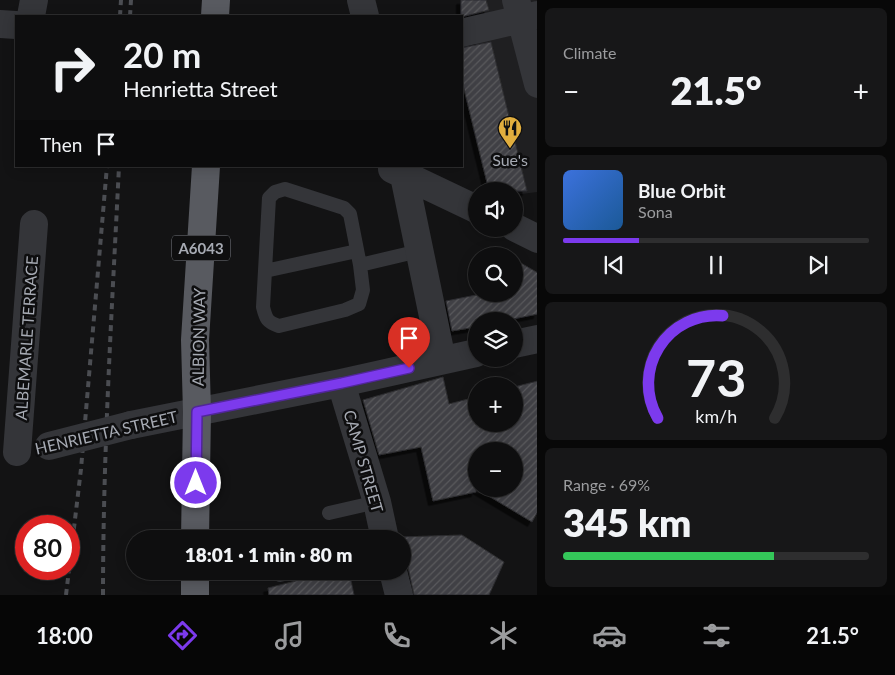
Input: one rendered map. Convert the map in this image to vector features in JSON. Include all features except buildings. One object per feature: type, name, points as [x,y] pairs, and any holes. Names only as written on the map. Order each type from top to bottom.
[{"type":"highway","points":[[215,15],[216,0]]},
{"type":"highway","name":"ALBION WAY","points":[[195,530],[197,412],[195,340],[206,167]]},
{"type":"highway","points":[[195,580],[195,595]]},
{"type":"street","points":[[31,15],[34,0]]},
{"type":"street","points":[[202,15],[210,0]]},
{"type":"street","points":[[361,0],[365,15]]},
{"type":"street","points":[[463,32],[525,11],[537,78]]},
{"type":"street","points":[[0,24],[15,25]]},
{"type":"street","points":[[397,169],[468,205]]},
{"type":"street","points":[[397,169],[420,250],[442,360]]},
{"type":"street","name":"ALBEMARLE TERRACE","points":[[9,454],[34,224]]},
{"type":"street","points":[[523,232],[537,238]]},
{"type":"street","points":[[523,342],[537,339]]},
{"type":"street","name":"HENRIETTA STREET","points":[[9,454],[131,425],[342,383],[468,354]]},
{"type":"street","name":"CAMP STREET","points":[[342,383],[377,502],[383,530]]},
{"type":"street","points":[[395,580],[399,595]]},
{"type":"lane","points":[[285,189],[344,208],[350,214],[357,251],[363,290],[359,304],[345,310],[279,326],[270,322],[265,316],[263,307],[269,198],[275,192],[285,189]]},
{"type":"lane","points":[[360,265],[420,250]]},
{"type":"lane","points":[[265,271],[357,251]]},
{"type":"lane","points":[[329,513],[377,502]]},
{"type":"shaded area","points":[[464,0],[537,0],[537,192],[523,194],[523,182],[511,182]]},
{"type":"railway","points":[[120,15],[121,0]]},
{"type":"railway","points":[[130,15],[131,0]]},
{"type":"railway","points":[[66,595],[81,469],[107,167]]},
{"type":"railway","points":[[103,595],[106,434],[119,167]]},
{"type":"place","name":"Sue's","points":[[510,149]]},
{"type":"route","points":[[196,483],[197,412],[409,368]]}]
